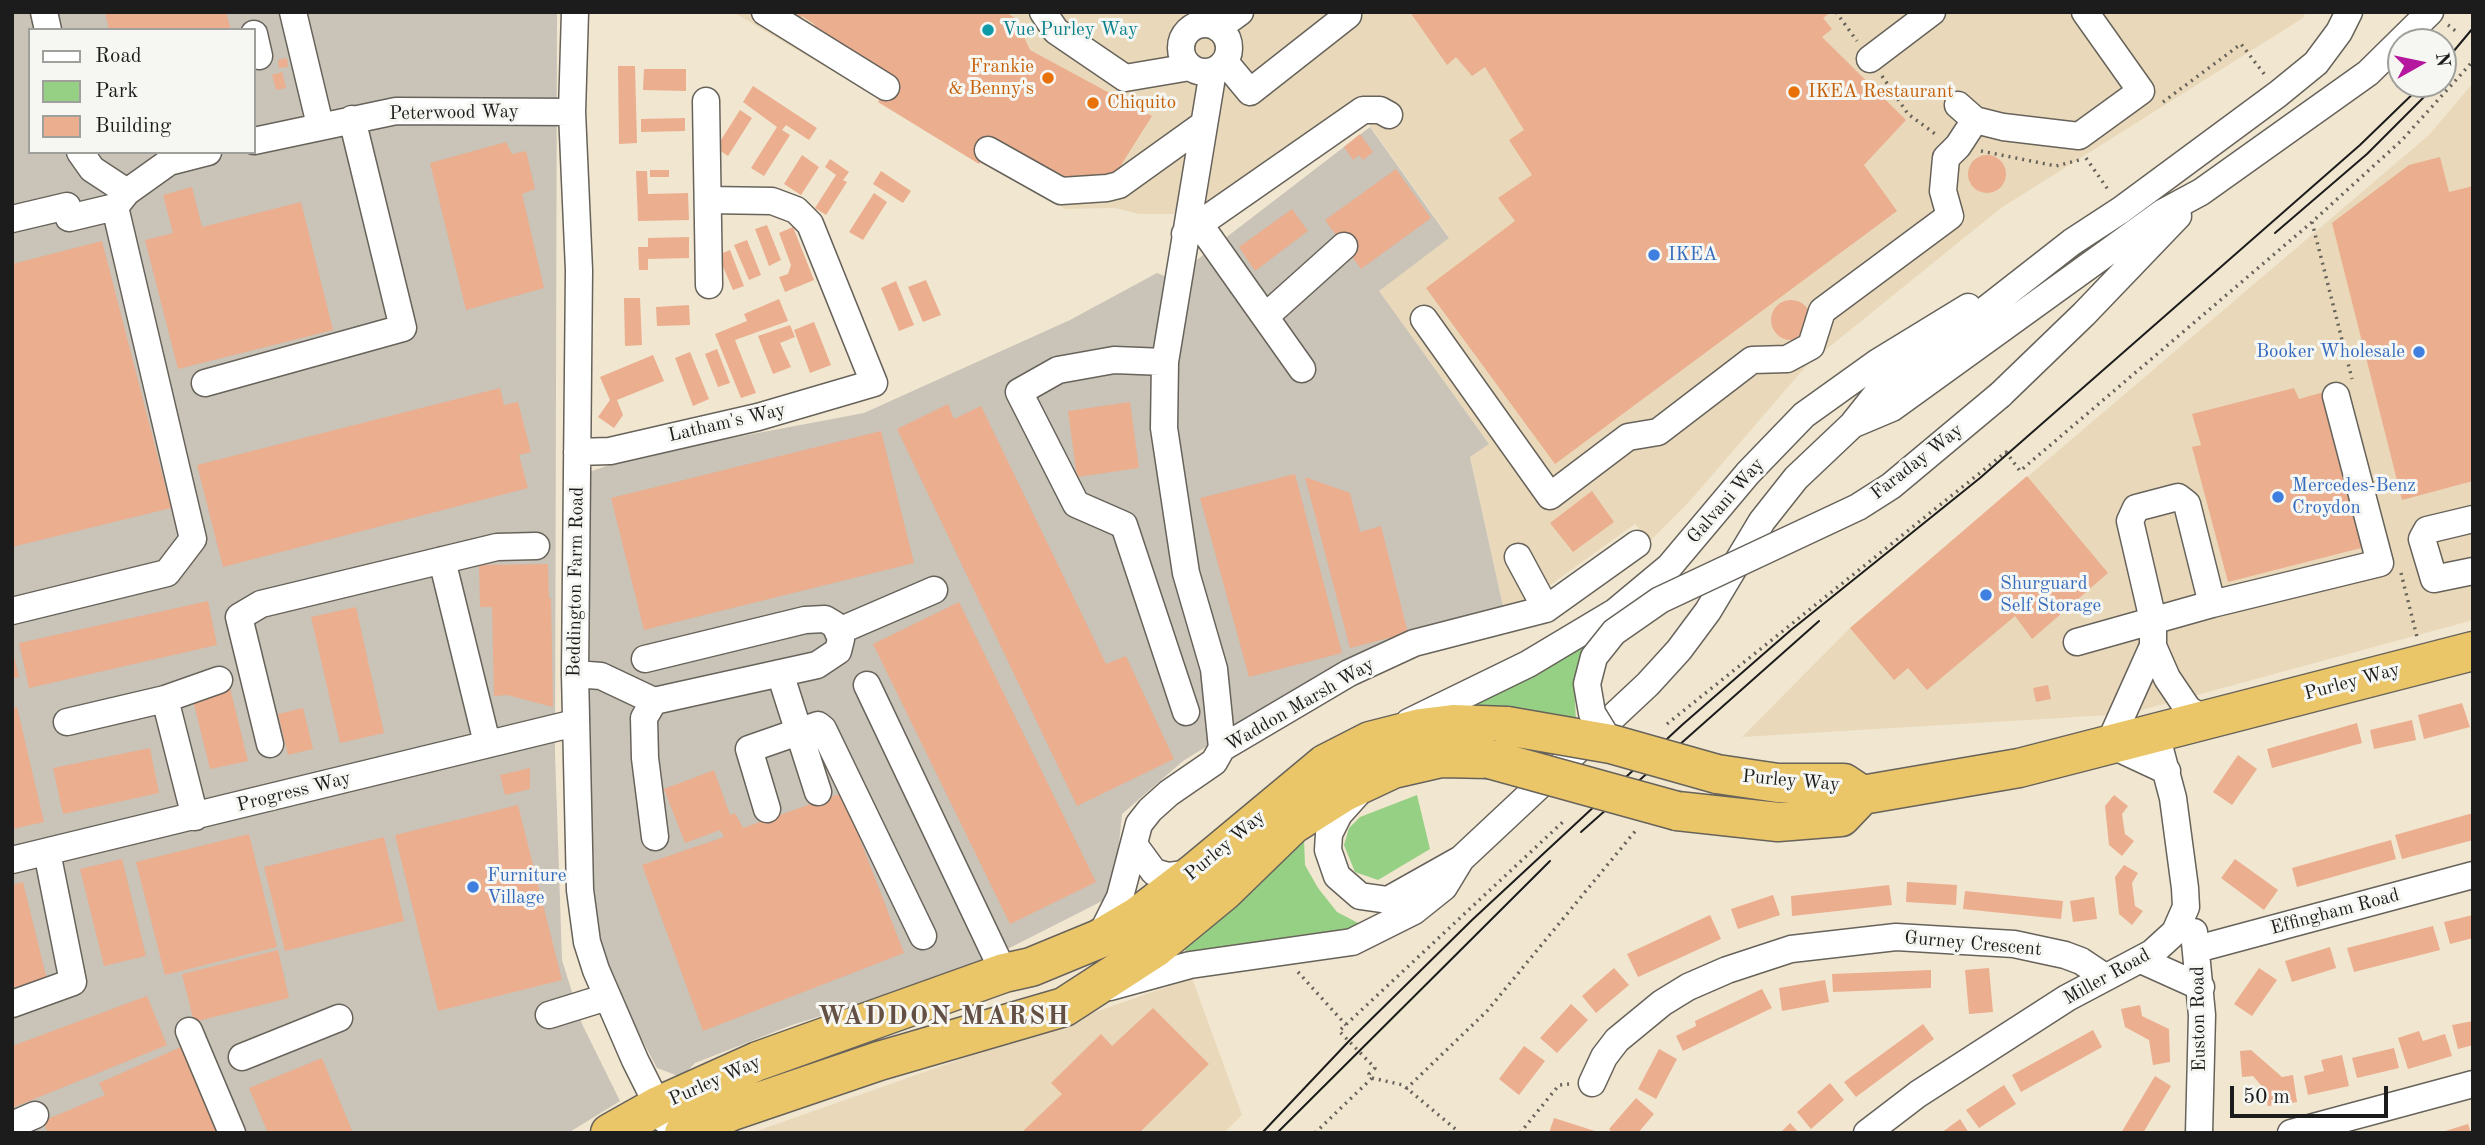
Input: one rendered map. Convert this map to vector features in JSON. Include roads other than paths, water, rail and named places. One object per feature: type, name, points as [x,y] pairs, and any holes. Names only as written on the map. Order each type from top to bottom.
[{"type":"highway","name":"Purley Way","points":[[610,1133],[665,1119],[758,1061],[1004,973],[1031,967],[1099,939],[1138,916],[1194,873],[1325,764],[1372,758],[1489,759],[1677,811],[1746,821],[1841,817],[1863,795],[1965,779],[2156,734],[2473,651]]},
{"type":"highway","name":"Purley Way","points":[[684,1133],[744,1107],[867,1065],[1064,1007],[1155,948],[1223,892],[1292,825],[1372,758],[1421,728],[1453,724],[1507,726],[1611,744],[1717,774],[1777,783],[1844,783],[1863,795]]},
{"type":"street","points":[[293,12],[320,125]]},
{"type":"street","name":"Beddington Farm Road","points":[[575,12],[572,112],[579,270],[575,723],[583,918],[587,942],[607,997],[665,1119]]},
{"type":"street","points":[[765,12],[886,87]]},
{"type":"street","points":[[1042,12],[1056,31],[1125,78],[1209,67],[1230,47],[1200,22]]},
{"type":"street","points":[[1240,12],[1200,22],[1186,34],[1181,47],[1250,92],[1348,15]]},
{"type":"street","points":[[1870,59],[1932,12]]},
{"type":"street","points":[[1423,319],[1550,496],[1628,438],[1658,432],[1752,360],[1787,359],[1811,346],[1822,311],[1950,216],[1943,191],[1946,158],[1958,146],[1966,113],[2003,127],[2079,136],[2140,91],[2085,12]]},
{"type":"street","points":[[1372,758],[1329,834],[1331,862],[1347,887],[1360,896],[1388,900],[1461,859],[1648,684],[1679,650],[1708,611],[1762,521],[1796,478],[1852,425],[1875,396],[2072,242],[2122,210],[2316,63],[2339,32],[2348,12]]},
{"type":"street","points":[[1852,425],[1892,408],[2162,213],[2201,192],[2368,74],[2439,19]]},
{"type":"street","points":[[1209,67],[1192,230],[1165,362],[1164,428],[1186,573],[1214,669],[1222,748]]},
{"type":"street","points":[[706,101],[709,285]]},
{"type":"street","points":[[1192,230],[1363,110],[1380,110],[1389,115]]},
{"type":"street","name":"Peterwood Way","points":[[256,141],[396,111],[572,112]]},
{"type":"street","points":[[205,383],[403,328],[352,119]]},
{"type":"street","points":[[988,150],[1061,191],[1119,185],[1204,124]]},
{"type":"street","points":[[12,611],[167,573],[193,539],[121,200],[81,154]]},
{"type":"street","points":[[12,219],[66,206],[69,218],[121,200],[169,162],[200,154]]},
{"type":"street","name":"Faraday Way","points":[[1611,744],[1592,713],[1587,684],[1594,657],[1614,632],[1660,600],[1858,508],[1891,486],[2000,395],[2084,314],[2201,192]]},
{"type":"street","name":"Latham's Way","points":[[577,452],[610,451],[758,417],[874,383],[810,224],[796,210],[772,201],[709,200]]},
{"type":"street","points":[[1192,230],[1266,316],[1302,369]]},
{"type":"street","name":"Galvani Way","points":[[1372,758],[1615,611],[1669,566],[1748,473],[1804,415],[1878,362],[2072,242]]},
{"type":"street","points":[[1266,316],[1344,246]]},
{"type":"street","points":[[1165,362],[1114,360],[1058,370],[1019,392],[1076,504],[1124,525],[1186,712]]},
{"type":"street","points":[[2077,642],[2153,633],[2212,604],[2380,563],[2336,396]]},
{"type":"street","points":[[2207,721],[2189,709],[2167,678],[2153,633],[2130,521],[2136,508],[2178,497],[2187,503],[2212,604]]},
{"type":"street","points":[[2473,519],[2427,530],[2422,539],[2434,579],[2473,570]]},
{"type":"street","name":"Waddon Marsh Way","points":[[1099,939],[1120,897],[1139,824],[1150,810],[1214,762],[1222,748],[1349,673],[1414,643],[1546,609],[1637,544]]},
{"type":"street","points":[[270,744],[239,617],[261,604],[442,560],[497,547],[536,546]]},
{"type":"street","points":[[1518,557],[1546,609]]},
{"type":"street","points":[[442,560],[487,743]]},
{"type":"street","points":[[839,631],[934,590]]},
{"type":"street","points":[[575,674],[601,676],[654,701],[817,665],[838,651],[839,631],[825,619],[805,620],[645,659]]},
{"type":"street","points":[[2153,633],[2109,744],[2167,771]]},
{"type":"street","points":[[780,673],[818,792]]},
{"type":"street","points":[[67,722],[165,699],[219,680]]},
{"type":"street","points":[[867,685],[1004,973]]},
{"type":"street","points":[[165,699],[195,817]]},
{"type":"street","points":[[654,701],[644,718],[645,758],[655,837]]},
{"type":"street","name":"Progress Way","points":[[12,860],[575,723]]},
{"type":"street","points":[[767,809],[749,749],[818,725],[824,729],[923,936]]},
{"type":"street","points":[[2156,734],[2178,825],[2186,907]]},
{"type":"street","points":[[1135,846],[1154,872],[1168,876],[1194,873]]},
{"type":"street","points":[[12,1004],[73,982],[47,852]]},
{"type":"street","points":[[1085,994],[1190,965],[1352,942],[1414,911],[1444,887],[1461,859]]},
{"type":"street","name":"Effingham Road","points":[[2197,949],[2473,875]]},
{"type":"street","name":"Euston Road","points":[[2186,907],[2197,949],[2201,988],[2199,1133]]},
{"type":"street","name":"Miller Road","points":[[1867,1133],[1918,1094],[2067,998],[2141,960],[2171,938],[2182,921],[2186,907]]},
{"type":"street","name":"Gurney Crescent","points":[[1592,1083],[1604,1057],[1616,1040],[1662,1003],[1688,987],[1727,970],[1791,950],[1896,937],[1988,942],[2065,955],[2081,961],[2105,977]]},
{"type":"street","points":[[2141,960],[2201,988]]},
{"type":"street","points":[[549,1015],[607,997]]},
{"type":"street","points":[[242,1057],[339,1018]]},
{"type":"street","points":[[189,1031],[232,1133]]},
{"type":"street","points":[[2291,1133],[2473,1084]]},
{"type":"tram line","points":[[2457,47],[2473,28]]},
{"type":"tram line","points":[[1262,1133],[1349,1041],[1472,920],[1682,725],[1791,630],[1980,478],[2360,145],[2409,98]]},
{"type":"tram line","points":[[2275,233],[2367,154],[2423,98]]},
{"type":"tram line","points":[[1581,832],[1819,621]]},
{"type":"tram line","points":[[1277,1133],[1550,861]]},
{"type":"place","name":"Vue Purley Way","points":[[988,30]]},
{"type":"place","name":"Frankie & Benny's","points":[[1048,78]]},
{"type":"place","name":"IKEA Restaurant","points":[[1794,92]]},
{"type":"place","name":"Chiquito","points":[[1093,103]]},
{"type":"place","name":"IKEA","points":[[1654,255]]},
{"type":"place","name":"Booker Wholesale","points":[[2419,352]]},
{"type":"place","name":"Mercedes-Benz Croydon","points":[[2278,497]]},
{"type":"place","name":"Shurguard Self Storage","points":[[1986,595]]},
{"type":"place","name":"Furniture Village","points":[[473,887]]},
{"type":"district","name":"WADDON MARSH","points":[[944,1017]]}]
